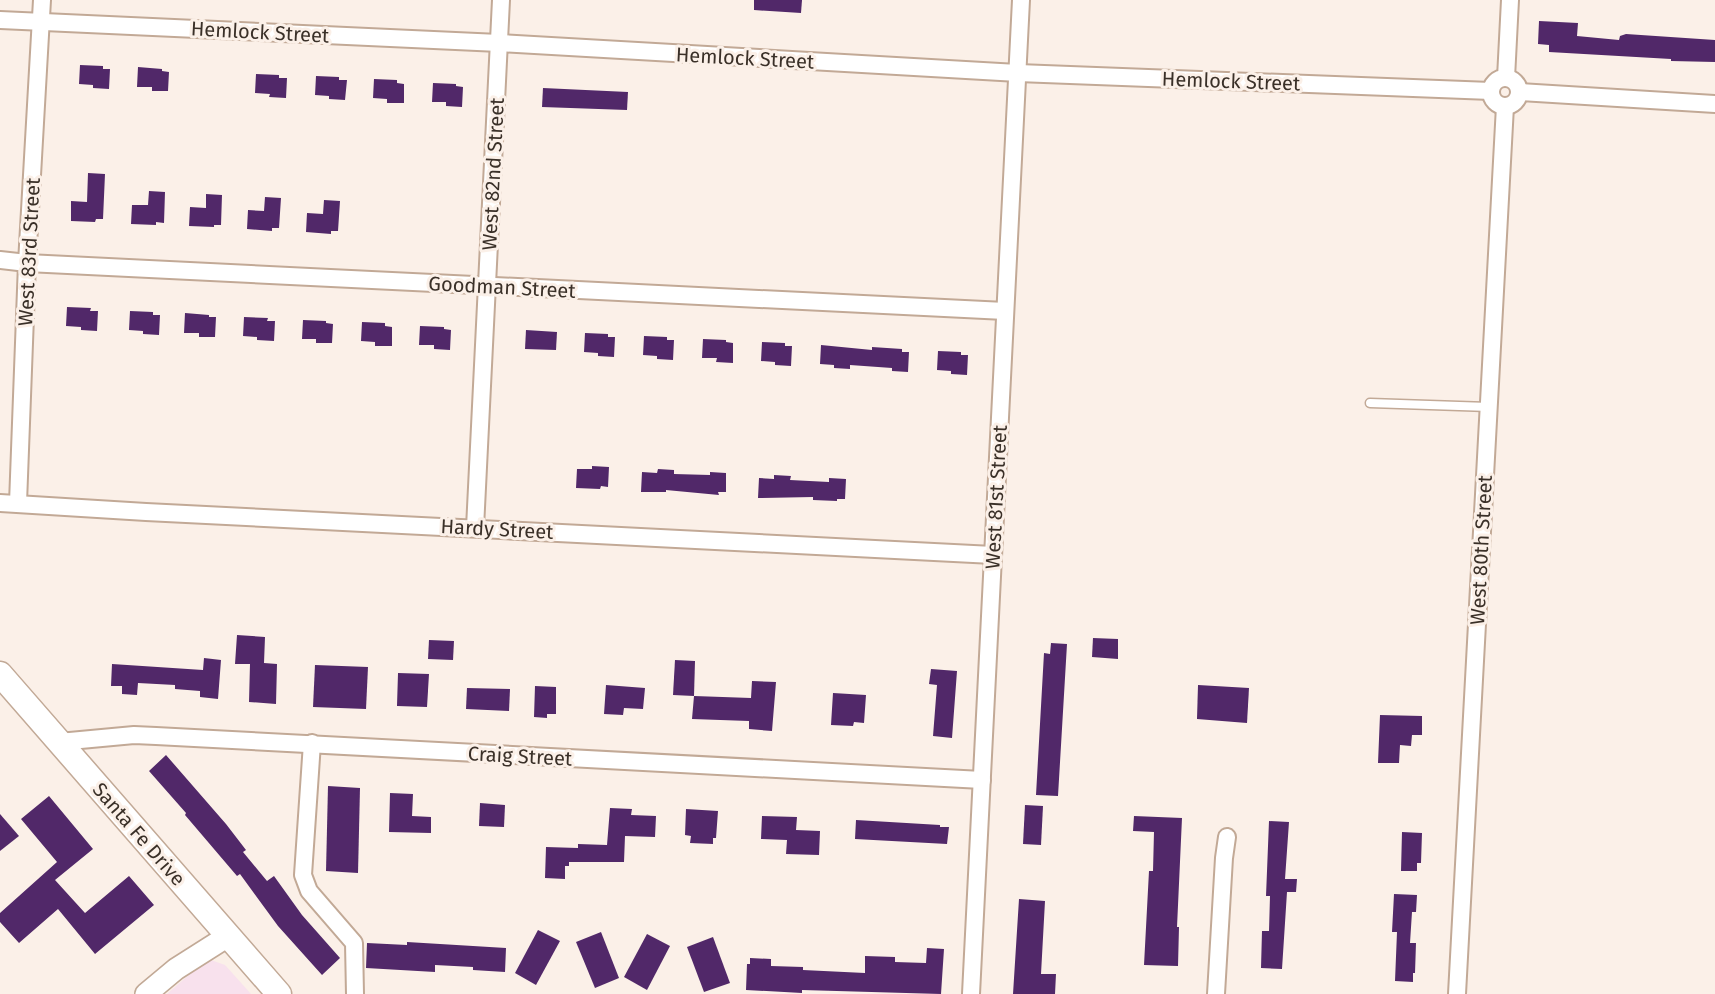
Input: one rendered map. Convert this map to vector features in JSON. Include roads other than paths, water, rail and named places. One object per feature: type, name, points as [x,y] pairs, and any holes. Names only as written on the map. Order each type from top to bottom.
[{"type":"main road","name":"Santa Fe Drive","points":[[7,686],[59,742],[228,936],[271,989]]},
{"type":"street","name":"West 83rd Street","points":[[18,503],[27,263],[42,0]]},
{"type":"street","name":"West 82nd Street","points":[[475,528],[501,0]]},
{"type":"street","name":"West 81st Street","points":[[971,994],[1021,0]]},
{"type":"street","points":[[1506,78],[1510,0]]},
{"type":"street","name":"Hemlock Street","points":[[0,20],[499,43],[1018,73],[1491,91]]},
{"type":"street","points":[[1506,78],[1517,84],[1519,93],[1514,103],[1504,106],[1495,103],[1491,91],[1495,81],[1506,78]]},
{"type":"street","points":[[1519,93],[1715,104]]},
{"type":"street","name":"West 80th Street","points":[[1457,994],[1504,106]]},
{"type":"street","name":"Goodman Street","points":[[0,260],[1005,311]]},
{"type":"street","name":"Hardy Street","points":[[0,503],[993,555]]},
{"type":"street","name":"Craig Street","points":[[59,742],[145,735],[982,780]]},
{"type":"street","points":[[312,743],[303,875],[309,891],[354,943],[356,994]]},
{"type":"street","points":[[1216,994],[1227,837]]},
{"type":"street","points":[[146,994],[176,969],[228,936]]},
{"type":"lane","points":[[1370,403],[1489,407]]}]
